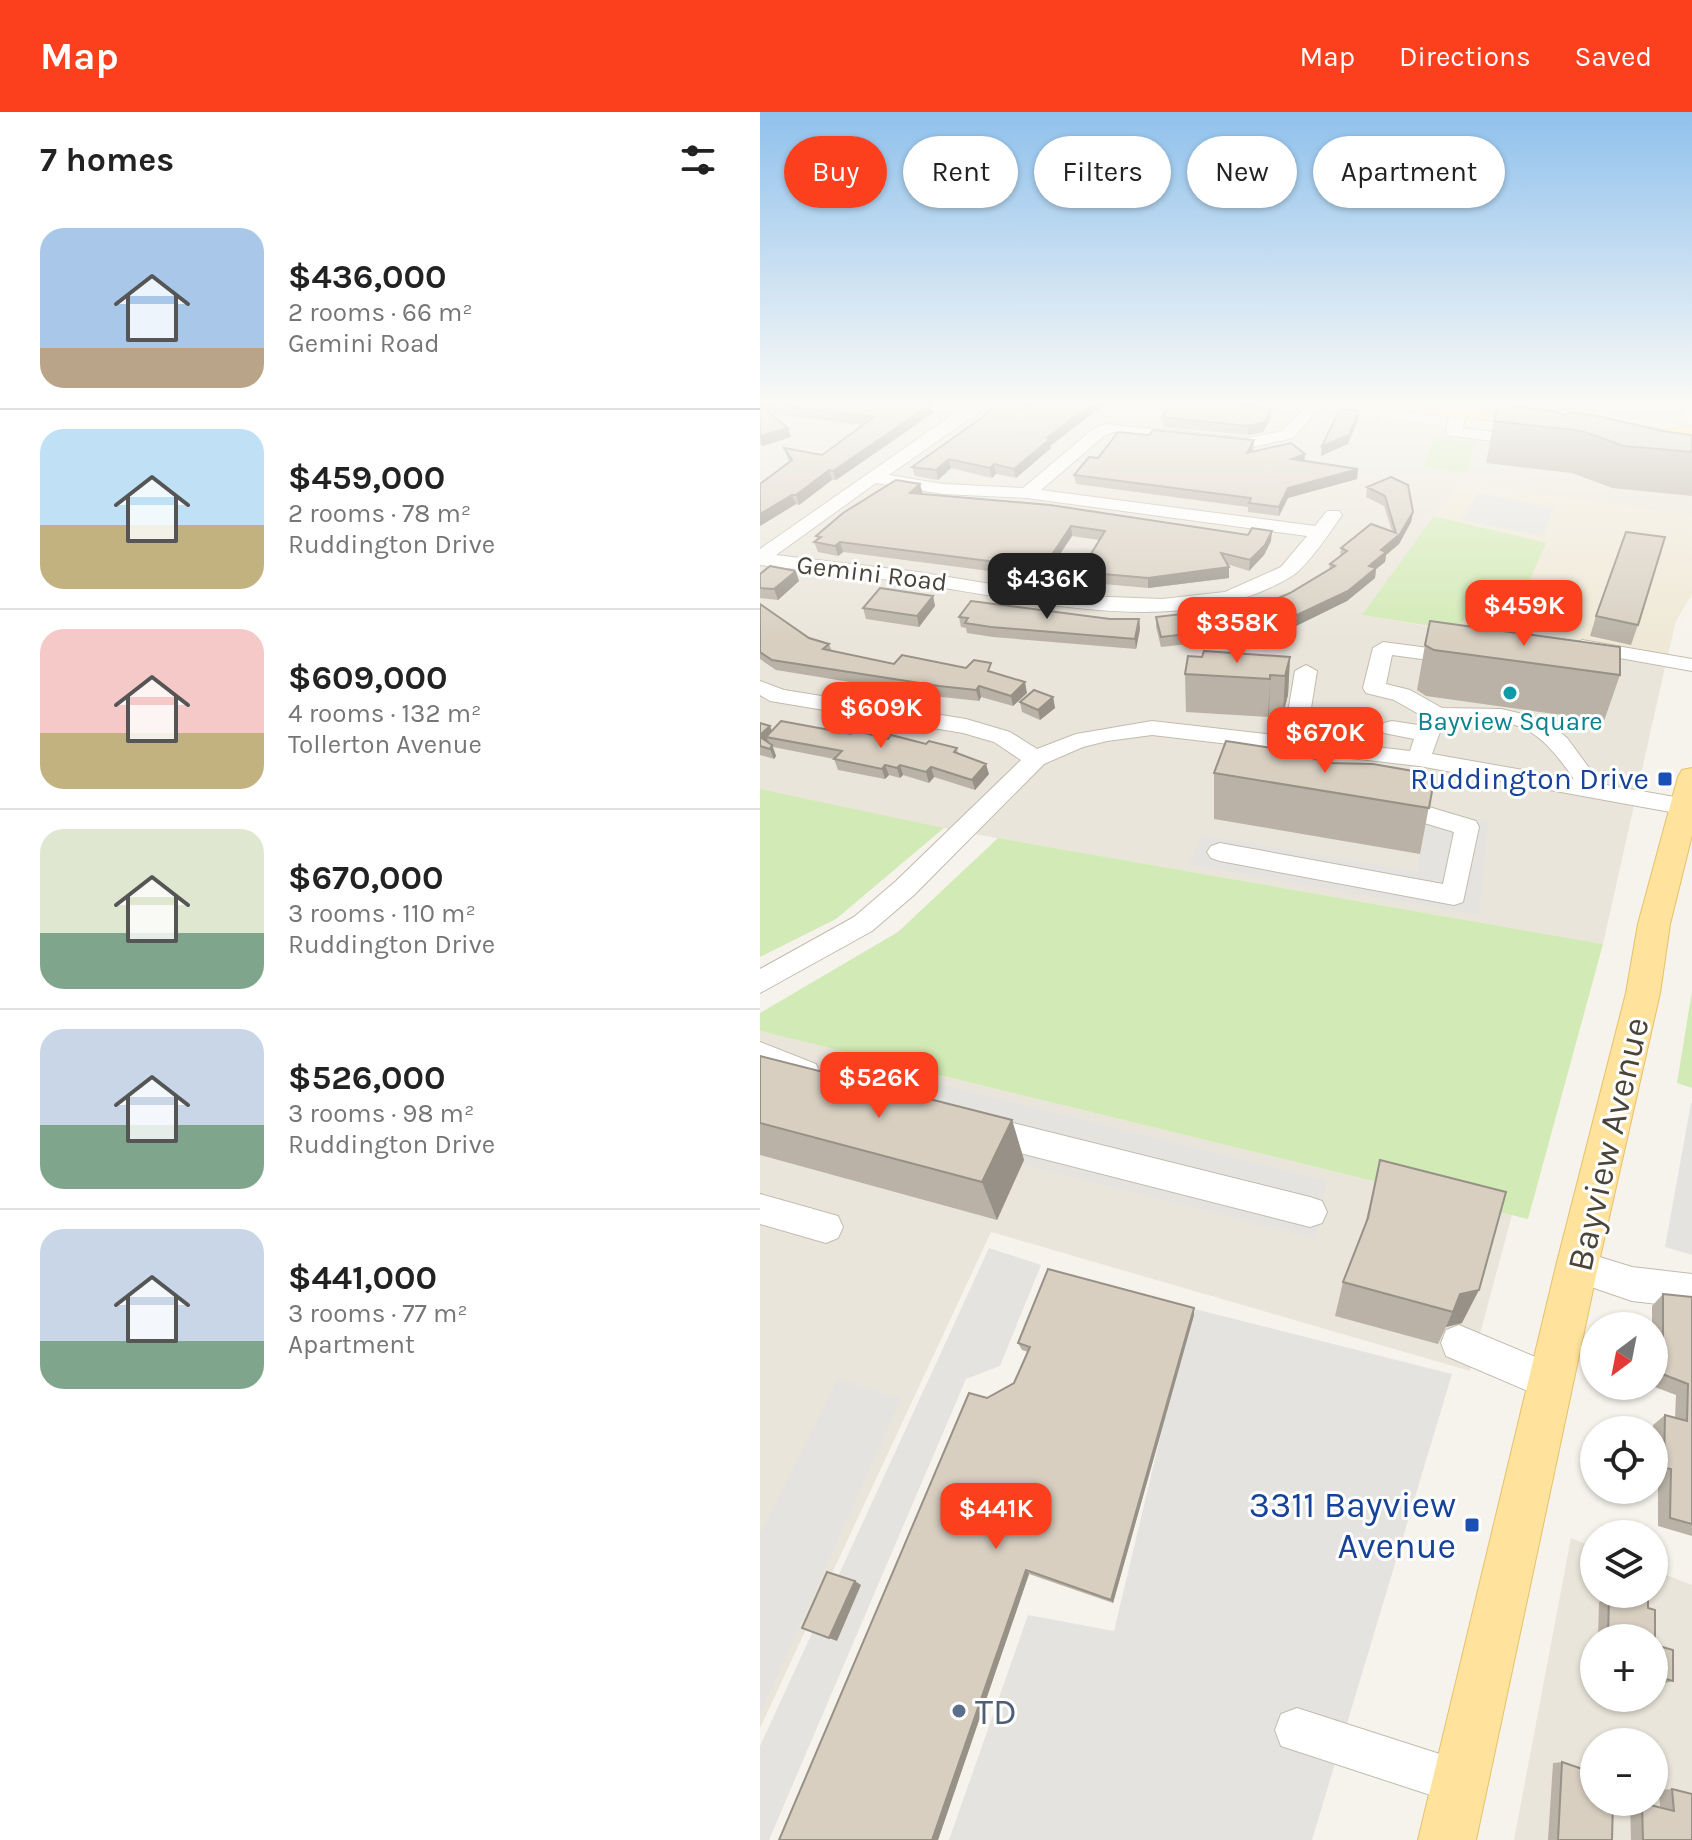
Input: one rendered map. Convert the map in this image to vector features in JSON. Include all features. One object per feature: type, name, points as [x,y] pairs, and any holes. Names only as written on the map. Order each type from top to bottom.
[{"type":"main road","name":"Bayview Avenue","points":[[1447,1840],[1577,1266],[1643,993],[1654,924],[1690,797]]},
{"type":"street","points":[[760,558],[869,482]]},
{"type":"street","points":[[898,482],[943,489],[1027,493],[1317,532]]},
{"type":"street","points":[[1027,493],[1040,482]]},
{"type":"street","name":"Gemini Road","points":[[760,558],[918,578],[1058,601],[1162,605],[1229,597],[1260,586],[1288,571],[1333,515]]},
{"type":"street","points":[[1558,642],[1692,665]]},
{"type":"street","points":[[1432,724],[1402,695],[1374,688],[1383,648],[1473,660]]},
{"type":"street","points":[[1282,767],[1283,743],[1300,677]]},
{"type":"street","points":[[760,687],[778,696],[966,726],[1002,737],[1036,759]]},
{"type":"street","points":[[1392,728],[1432,724],[1472,713],[1540,724],[1593,790]]},
{"type":"street","points":[[1373,800],[1397,790],[1432,724]]},
{"type":"street","points":[[760,982],[863,924],[905,888],[1036,759],[1076,741],[1152,728],[1412,758],[1593,790],[1690,797]]},
{"type":"street","points":[[1220,852],[1454,895],[1467,827],[1420,813],[1397,790]]},
{"type":"street","points":[[760,1054],[830,1085]]},
{"type":"street","points":[[945,1120],[1310,1212]]},
{"type":"street","points":[[760,1209],[826,1227]]},
{"type":"street","points":[[1577,1266],[1632,1284],[1692,1291]]},
{"type":"street","points":[[1459,1343],[1551,1382]]},
{"type":"street","points":[[1297,1730],[1461,1782]]},
{"type":"shaded area","points":[[760,482],[1692,482],[1692,516],[1459,484],[1363,615],[1665,667],[1603,944],[963,832],[760,790]]},
{"type":"shaded area","points":[[1459,484],[1692,516],[1692,594],[1676,621],[1665,667],[1362,615]]},
{"type":"shaded area","points":[[1478,493],[1555,508],[1542,536],[1462,520]]},
{"type":"shaded area","points":[[1473,614],[1526,621],[1523,628],[1580,640],[1577,650],[1462,633]]},
{"type":"shaded area","points":[[1428,812],[1489,821],[1479,915],[1189,865],[1201,835],[1417,871]]},
{"type":"shaded area","points":[[760,1031],[1512,1215],[1470,1371],[991,1232],[760,1728]]},
{"type":"shaded area","points":[[858,1063],[1327,1180],[1315,1239],[825,1118]]},
{"type":"shaded area","points":[[1692,1103],[1692,1255],[1665,1247]]},
{"type":"shaded area","points":[[989,1248],[1041,1265],[1000,1366],[966,1379],[769,1840],[760,1840],[760,1746]]},
{"type":"shaded area","points":[[1191,1308],[1452,1374],[1312,1840],[949,1840],[1028,1615],[1114,1631]]},
{"type":"shaded area","points":[[838,1378],[901,1399],[760,1715],[760,1533]]},
{"type":"shaded area","points":[[1571,1538],[1580,1542],[1580,1608],[1668,1608],[1668,1576],[1692,1585],[1692,1840],[1514,1840]]},
{"type":"green space","points":[[1434,516],[1546,543],[1516,610],[1471,606],[1458,630],[1362,615]]},
{"type":"green space","points":[[760,789],[944,828],[836,919],[760,957]]},
{"type":"green space","points":[[998,838],[1603,944],[1528,1219],[760,1031],[760,1013],[898,932]]},
{"type":"green space","points":[[1692,991],[1692,1088],[1677,1083]]},
{"type":"building","points":[[763,482],[814,482],[760,514],[760,484]]},
{"type":"building","points":[[893,482],[906,482],[920,484],[910,493],[1050,505],[1248,535],[1252,528],[1272,531],[1265,545],[1250,560],[1221,553],[1229,567],[1148,578],[1080,572],[1105,531],[1071,526],[1043,568],[840,542],[835,546],[814,542],[821,537],[816,536],[843,513]]},
{"type":"building","points":[[1125,482],[1311,482],[1288,488],[1279,507],[1249,503],[1251,498]]},
{"type":"building","points":[[1380,482],[1401,482],[1408,485],[1413,512],[1400,534],[1381,550],[1386,552],[1369,566],[1376,568],[1348,591],[1297,615],[1294,613],[1224,630],[1161,637],[1156,617],[1240,607],[1244,613],[1290,593],[1335,566],[1330,564],[1347,551],[1341,548],[1371,524],[1396,533],[1385,496],[1367,487]]},
{"type":"building","points":[[1626,532],[1665,537],[1638,625],[1596,616]]},
{"type":"building","points":[[770,566],[796,571],[774,589],[760,588],[760,574]]},
{"type":"building","points":[[880,588],[933,596],[917,616],[863,608]]},
{"type":"building","points":[[971,601],[1110,619],[1139,619],[1135,639],[991,627],[965,623],[968,618],[959,617]]},
{"type":"building","points":[[760,604],[809,638],[829,644],[823,649],[894,664],[902,655],[966,668],[974,660],[991,663],[988,671],[1025,682],[1011,696],[979,686],[976,690],[939,686],[772,660],[760,652]]},
{"type":"building","points":[[1430,621],[1620,647],[1620,675],[1434,650],[1425,645]]},
{"type":"building","points":[[1204,651],[1290,657],[1285,676],[1270,675],[1270,679],[1185,674],[1188,656],[1202,657]]},
{"type":"building","points":[[1034,690],[1053,697],[1038,710],[1020,702]]},
{"type":"building","points":[[781,721],[851,734],[854,730],[888,739],[891,735],[926,744],[929,741],[957,748],[954,752],[986,764],[972,780],[931,767],[926,772],[900,765],[897,768],[885,765],[882,769],[834,759],[842,751],[766,737]]},
{"type":"building","points":[[760,723],[770,726],[760,735]]},
{"type":"building","points":[[760,737],[772,745],[770,749],[760,746]]},
{"type":"building","points":[[1226,741],[1292,751],[1327,763],[1373,764],[1413,771],[1434,780],[1429,808],[1214,773]]},
{"type":"building","points":[[760,1056],[1012,1120],[982,1182],[760,1123]]},
{"type":"building","points":[[1380,1160],[1506,1192],[1479,1290],[1460,1294],[1453,1312],[1343,1282],[1368,1218]]},
{"type":"building","points":[[1048,1269],[1194,1308],[1111,1600],[1026,1570],[932,1840],[779,1840],[969,1393],[987,1398],[1014,1383],[1030,1347],[1018,1343]]},
{"type":"building","points":[[1663,1294],[1692,1297],[1692,1524],[1670,1518],[1671,1469],[1668,1469],[1668,1416],[1665,1415],[1687,1421],[1688,1384],[1668,1376],[1668,1312],[1663,1312]]},
{"type":"building","points":[[827,1572],[855,1581],[829,1638],[802,1628]]},
{"type":"building","points":[[1609,1608],[1655,1610],[1655,1624],[1608,1624]]},
{"type":"building","points":[[1668,1649],[1673,1650],[1673,1681],[1668,1680]]},
{"type":"building","points":[[1562,1762],[1580,1768],[1580,1816],[1613,1816],[1612,1840],[1558,1840]]},
{"type":"building","points":[[1672,1789],[1692,1794],[1692,1840],[1643,1840],[1642,1816],[1668,1816],[1668,1810],[1674,1811]]},
{"type":"place","name":"Bayview Square","points":[[1510,693]]},
{"type":"place","name":"Ruddington Drive","points":[[1665,779]]},
{"type":"place","name":"3311 Bayview Avenue","points":[[1472,1525]]},
{"type":"place","name":"TD","points":[[959,1711]]}]
